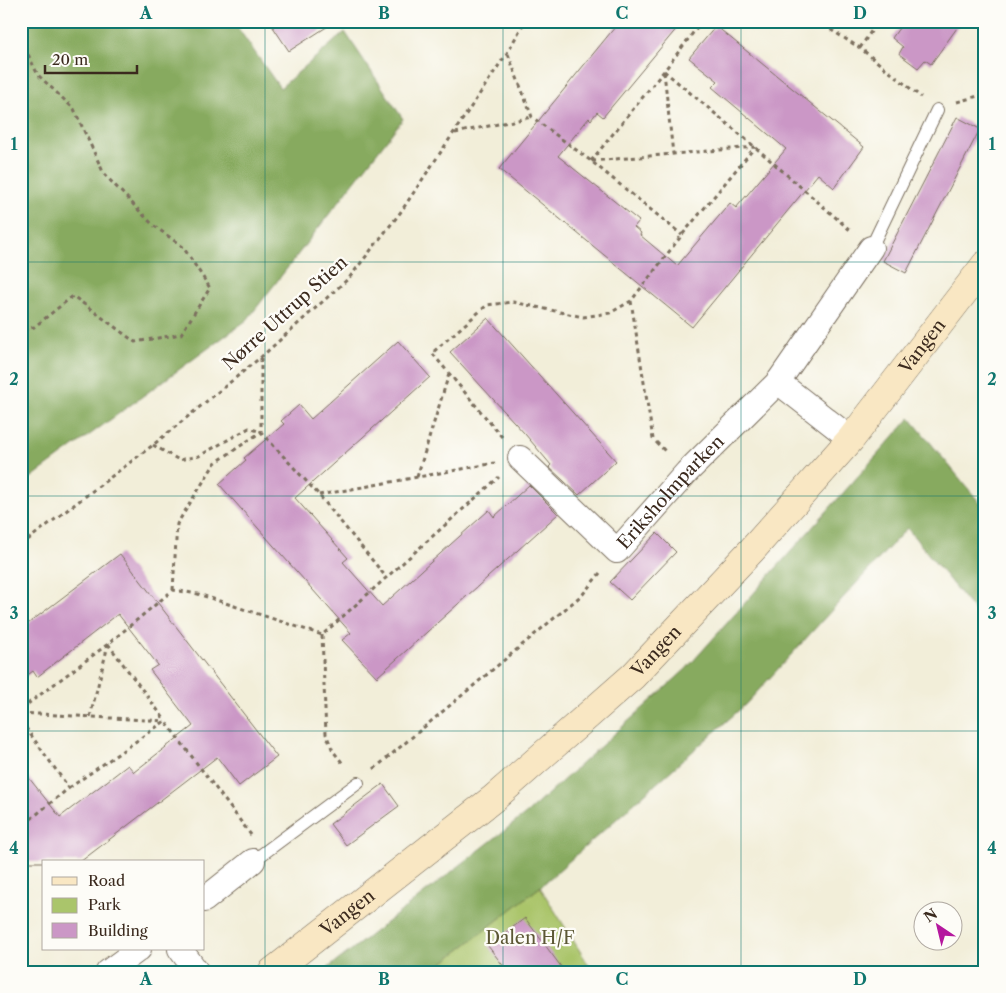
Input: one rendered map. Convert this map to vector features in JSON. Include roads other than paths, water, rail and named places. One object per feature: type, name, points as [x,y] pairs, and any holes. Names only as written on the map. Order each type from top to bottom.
[{"type":"street","name":"Eriksholmparken","points":[[520,458],[617,551],[687,472],[778,382],[871,248]]},
{"type":"street","name":"Vangen","points":[[272,972],[494,798],[633,676],[750,552],[851,438],[983,266]]},
{"type":"street","points":[[778,382],[851,438]]},
{"type":"street","points":[[205,899],[259,857]]},
{"type":"street","points":[[108,972],[138,950]]},
{"type":"street","points":[[181,950],[197,972]]},
{"type":"lane","name":"Eriksholmparken","points":[[871,248],[937,110]]},
{"type":"lane","points":[[259,857],[358,782]]},
{"type":"park label","name":"Dalen H/F","points":[[530,938]]}]
